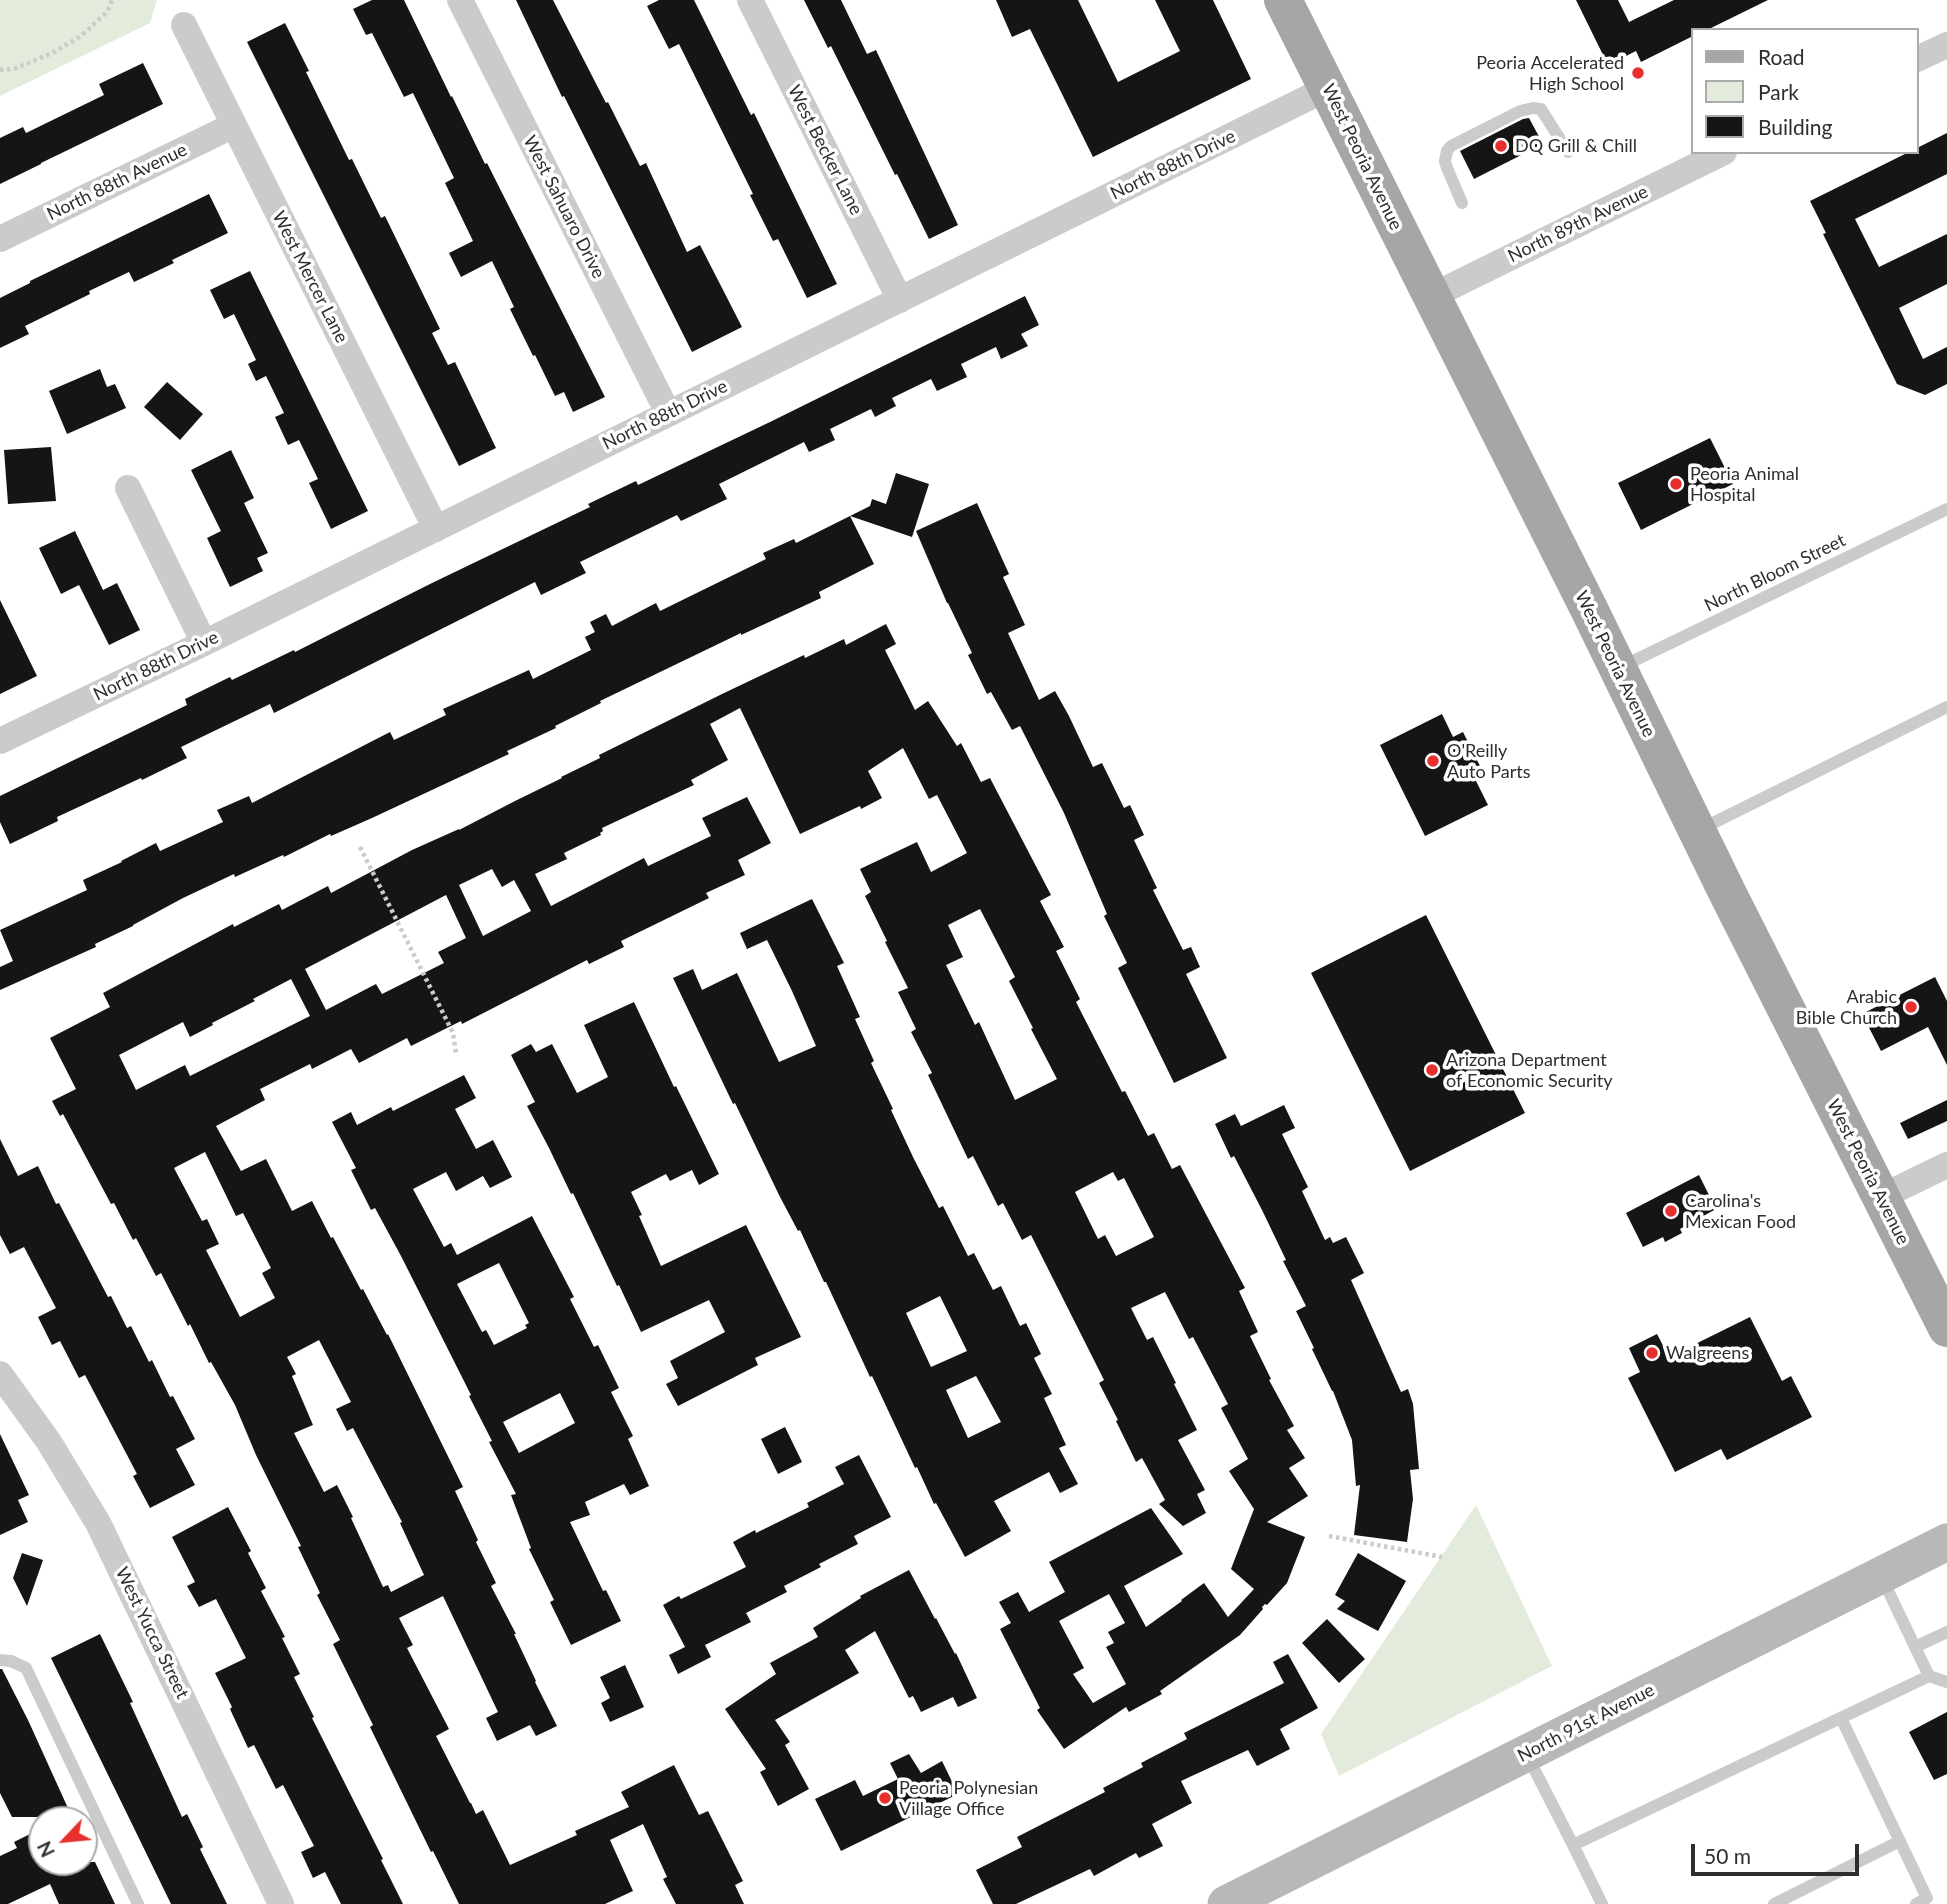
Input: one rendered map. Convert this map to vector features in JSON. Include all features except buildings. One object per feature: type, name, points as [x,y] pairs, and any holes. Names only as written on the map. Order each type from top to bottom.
[{"type":"main road","name":"West Peoria Avenue","points":[[1283,0],[1947,1328]]},
{"type":"main road","name":"North 91st Avenue","points":[[1226,1904],[1947,1542]]},
{"type":"street","name":"West Sahuaro Drive","points":[[460,0],[668,413]]},
{"type":"street","name":"West Becker Lane","points":[[750,0],[901,300]]},
{"type":"street","name":"West Mercer Lane","points":[[184,25],[436,528]]},
{"type":"street","points":[[1919,58],[1947,45]]},
{"type":"street","name":"North 88th Drive","points":[[0,741],[1328,88]]},
{"type":"street","name":"North 88th Avenue","points":[[0,239],[234,125]]},
{"type":"street","name":"North 89th Avenue","points":[[1432,296],[1720,154]]},
{"type":"street","points":[[128,488],[204,643]]},
{"type":"street","points":[[1881,1198],[1947,1165]]},
{"type":"street","name":"West Yucca Street","points":[[3,1386],[49,1443],[98,1523],[281,1904]]},
{"type":"lane","points":[[1462,203],[1447,168],[1447,151],[1451,146],[1520,111],[1541,109],[1568,152]]},
{"type":"lane","name":"North Bloom Street","points":[[1618,668],[1947,509]]},
{"type":"lane","points":[[1698,831],[1947,707]]},
{"type":"lane","points":[[1881,1576],[1929,1676]]},
{"type":"lane","points":[[1915,1647],[1947,1632]]},
{"type":"lane","points":[[0,1660],[11,1661],[26,1668],[138,1904]]},
{"type":"lane","points":[[1573,1845],[1929,1676],[1947,1682]]},
{"type":"lane","points":[[1840,1718],[1927,1898],[1916,1904]]},
{"type":"lane","points":[[1526,1753],[1602,1904]]},
{"type":"lane","points":[[1773,1904],[1900,1842]]},
{"type":"path","points":[[0,70],[27,64],[81,36],[107,12],[112,0]]},
{"type":"path","points":[[360,847],[453,1033],[456,1053]]},
{"type":"path","points":[[1329,1536],[1442,1557]]},
{"type":"green space","points":[[0,0],[157,0],[150,23],[0,96]]},
{"type":"green space","points":[[1476,1505],[1552,1666],[1339,1776],[1321,1734]]},
{"type":"place","name":"Peoria Accelerated High School","points":[[1638,73]]},
{"type":"place","name":"DQ Grill & Chill","points":[[1501,146]]},
{"type":"place","name":"Peoria Animal Hospital","points":[[1676,484]]},
{"type":"place","name":"O'Reilly Auto Parts","points":[[1433,761]]},
{"type":"place","name":"Arabic Bible Church","points":[[1911,1007]]},
{"type":"place","name":"Arizona Department of Economic Security","points":[[1432,1070]]},
{"type":"place","name":"Carolina's Mexican Food","points":[[1671,1211]]},
{"type":"place","name":"Walgreens","points":[[1652,1353]]},
{"type":"place","name":"Peoria Polynesian Village Office","points":[[885,1798]]}]
